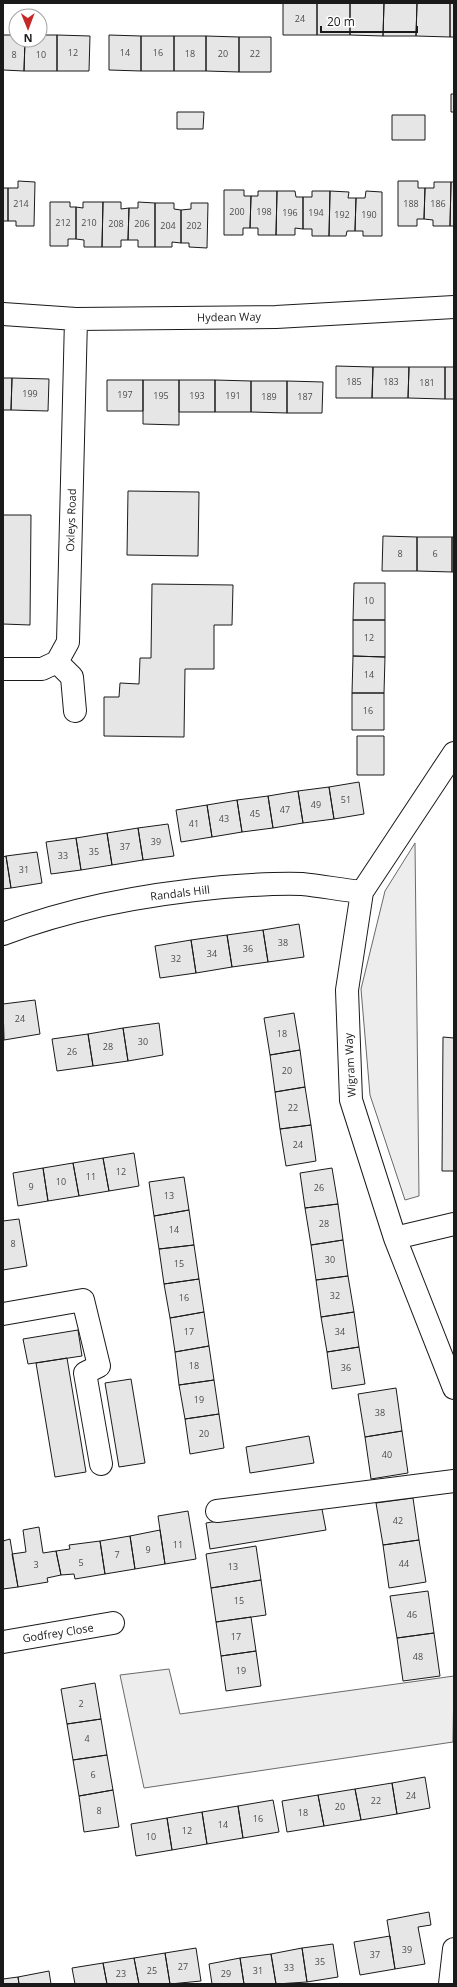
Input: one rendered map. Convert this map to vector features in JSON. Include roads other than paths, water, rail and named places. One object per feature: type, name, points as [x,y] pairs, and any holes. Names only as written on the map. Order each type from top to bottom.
[{"type":"street","name":"Hydean Way","points":[[3,314],[76,319],[276,317],[454,307]]},
{"type":"street","name":"Oxleys Road","points":[[57,662],[68,642],[76,319]]},
{"type":"street","points":[[3,669],[42,669],[57,662],[72,677],[75,711]]},
{"type":"street","name":"Wigram Way","points":[[454,753],[362,892],[347,990],[351,1100],[395,1238],[454,1388]]},
{"type":"street","name":"Randals Hill","points":[[3,934],[64,914],[127,900],[187,891],[242,886],[301,884],[362,892]]},
{"type":"street","points":[[395,1238],[454,1224]]},
{"type":"street","points":[[3,1314],[83,1300],[99,1366],[85,1372],[101,1464]]},
{"type":"street","points":[[217,1511],[454,1481]]},
{"type":"street","name":"Godfrey Close","points":[[3,1642],[113,1623]]},
{"type":"street","points":[[450,1984],[454,1953]]}]
